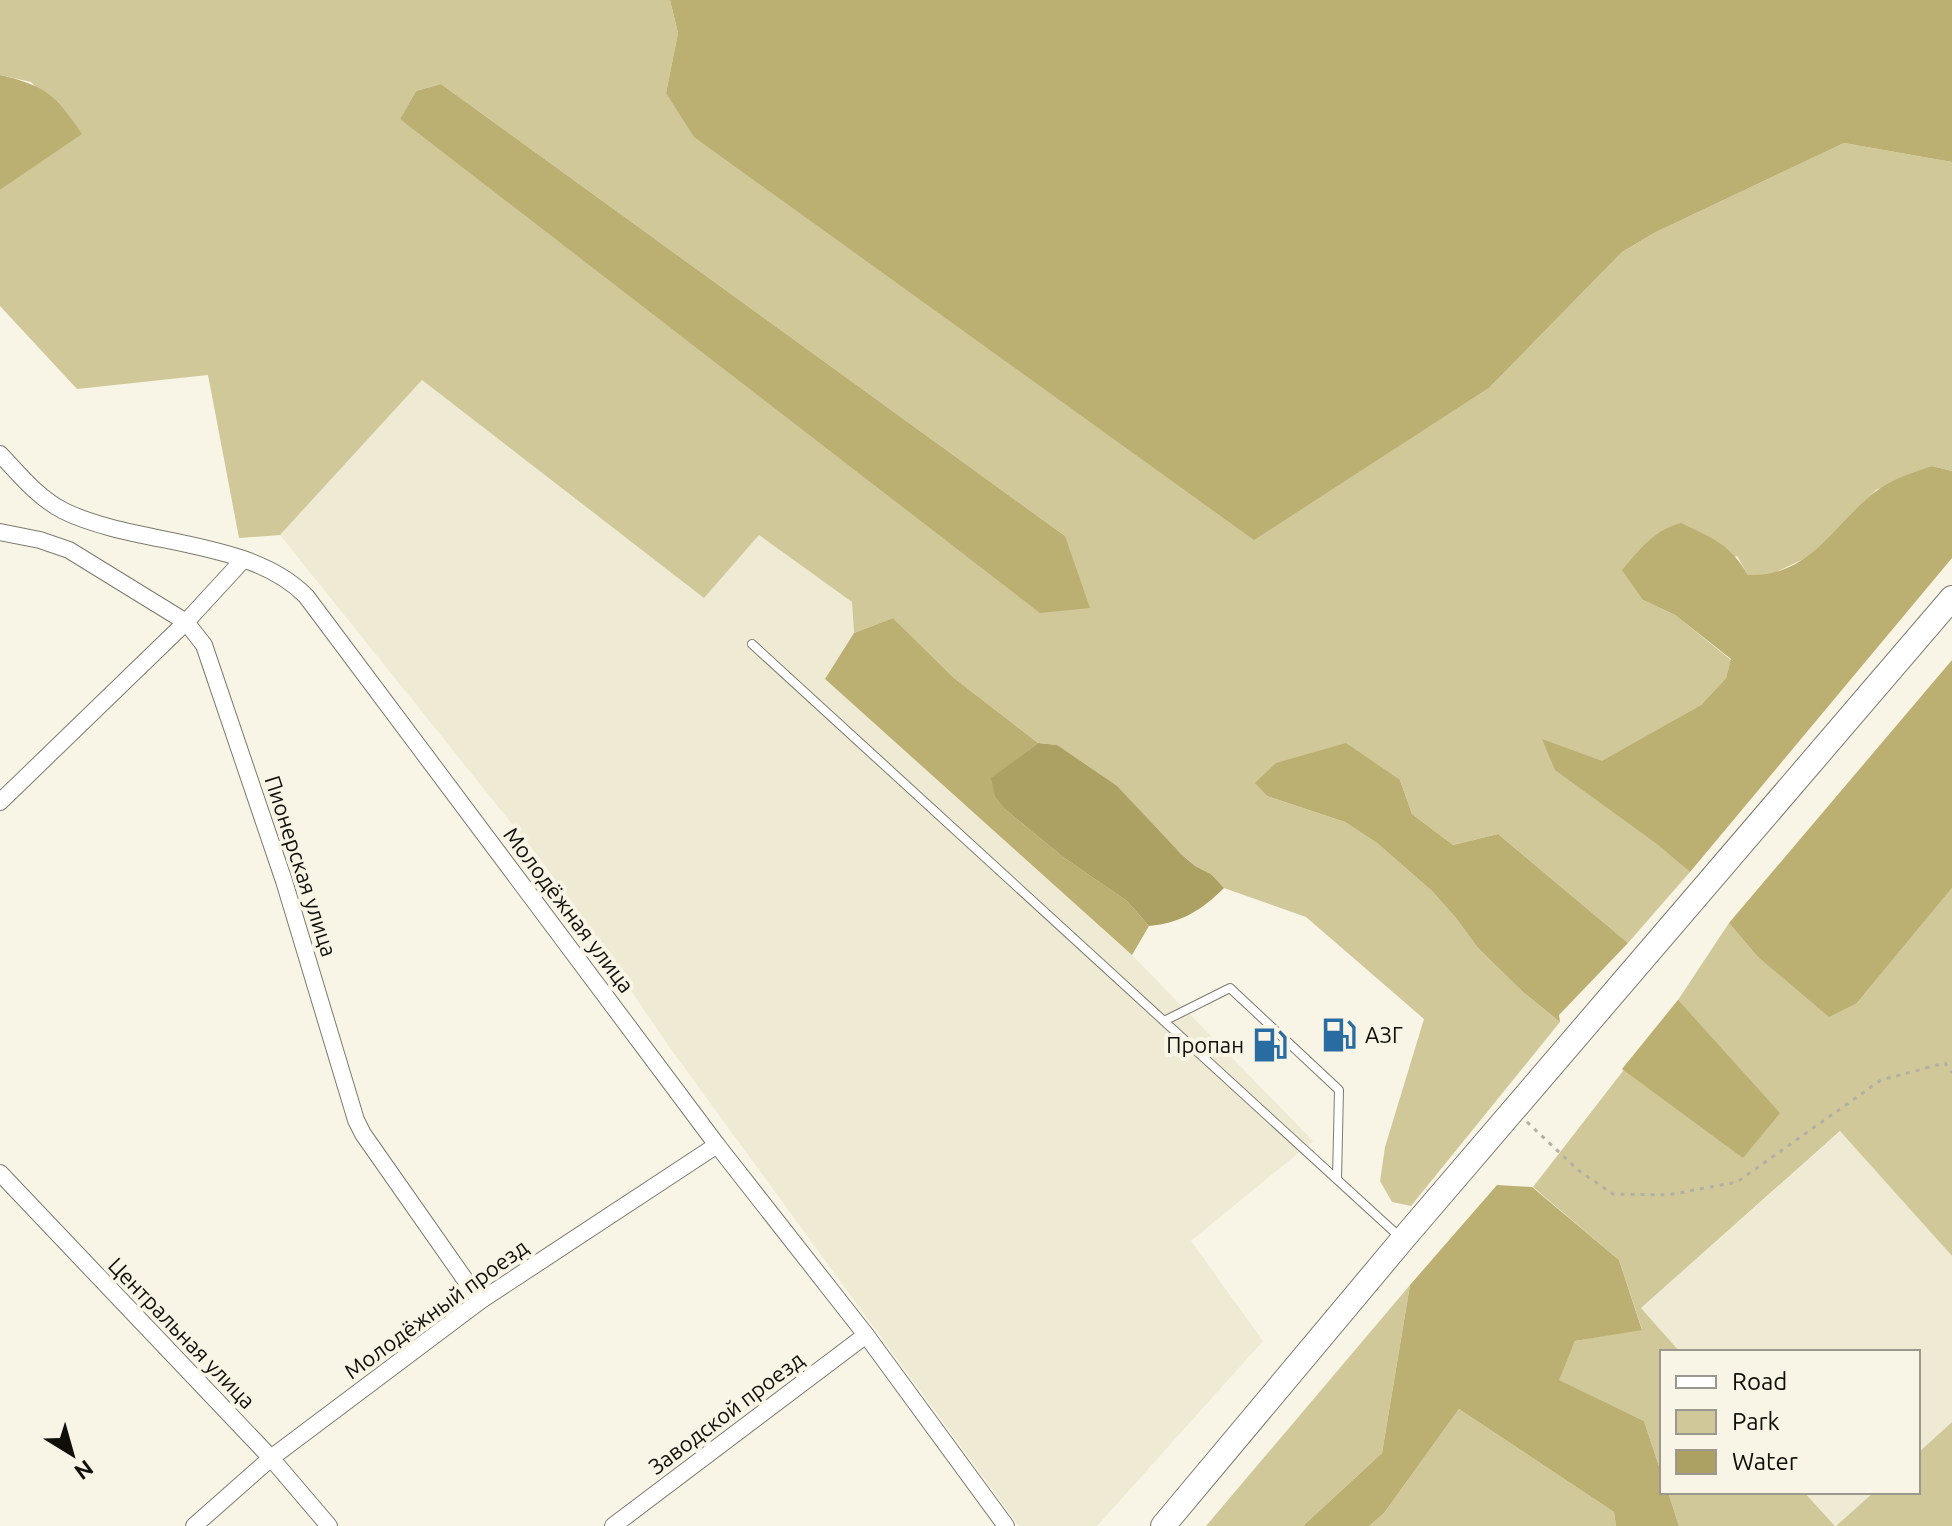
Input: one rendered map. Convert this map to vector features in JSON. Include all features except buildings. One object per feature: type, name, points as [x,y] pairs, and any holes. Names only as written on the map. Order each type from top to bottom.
[{"type":"main road","points":[[1163,1526],[1403,1239],[1952,598]]},
{"type":"street","name":"Молодёжная улица","points":[[0,454],[28,484],[65,511],[112,527],[243,560],[292,582],[306,596],[717,1145],[866,1335],[1006,1526]]},
{"type":"street","name":"Пионерская улица","points":[[0,532],[69,550],[186,622],[204,645],[284,881],[356,1120],[480,1301]]},
{"type":"street","points":[[0,802],[186,622],[243,560]]},
{"type":"street","name":"Молодёжный проезд","points":[[194,1526],[271,1458],[480,1301],[717,1145]]},
{"type":"street","name":"Центральная улица","points":[[0,1173],[271,1458],[329,1526]]},
{"type":"street","name":"Заводской проезд","points":[[613,1526],[866,1335]]},
{"type":"lane","points":[[752,644],[1403,1239]]},
{"type":"lane","points":[[1164,1021],[1230,988],[1339,1090],[1337,1179]]},
{"type":"path","points":[[1513,1110],[1578,1170],[1613,1194],[1668,1195],[1737,1182],[1881,1080],[1945,1063],[1952,1073]]},
{"type":"shaded area","points":[[670,0],[1952,0],[1952,162],[1844,143],[1654,233],[1622,252],[1490,387],[1254,540],[694,137],[666,93],[678,33]]},
{"type":"shaded area","points":[[0,75],[29,83],[48,94],[82,134],[0,190]]},
{"type":"shaded area","points":[[441,84],[1065,536],[1090,608],[1040,613],[400,119],[416,91]]},
{"type":"shaded area","points":[[422,380],[704,597],[759,535],[852,602],[854,633],[825,679],[1132,955],[1313,1141],[1191,1241],[1263,1341],[1097,1526],[1019,1526],[673,1052],[541,860],[280,535]]},
{"type":"shaded area","points":[[1932,466],[1952,471],[1952,558],[1690,872],[1657,844],[1555,770],[1542,739],[1602,761],[1701,705],[1726,678],[1731,659],[1675,615],[1643,600],[1622,570],[1655,535],[1681,523],[1727,549],[1748,575],[1769,574],[1788,568],[1819,547],[1881,488]]},
{"type":"shaded area","points":[[893,618],[954,678],[1038,743],[992,778],[1006,810],[1063,857],[1127,901],[1149,926],[1132,955],[825,679],[854,633]]},
{"type":"shaded area","points":[[1952,660],[1952,888],[1857,1003],[1829,1017],[1757,956],[1729,923]]},
{"type":"shaded area","points":[[1346,743],[1400,780],[1412,814],[1453,845],[1498,834],[1628,943],[1559,1015],[1560,1022],[1523,992],[1478,948],[1432,891],[1377,843],[1345,822],[1267,796],[1255,783],[1276,763]]},
{"type":"shaded area","points":[[1678,1000],[1780,1113],[1743,1158],[1622,1069]]},
{"type":"shaded area","points":[[1841,1131],[1952,1256],[1952,1422],[1920,1451],[1920,1350],[1678,1350],[1641,1308]]},
{"type":"shaded area","points":[[1497,1185],[1532,1187],[1619,1260],[1642,1330],[1575,1341],[1559,1380],[1644,1421],[1660,1469],[1660,1494],[1669,1494],[1679,1526],[1616,1526],[1614,1512],[1459,1409],[1384,1513],[1369,1526],[1303,1526],[1382,1453],[1410,1285]]},
{"type":"shaded area","points":[[1806,1494],[1872,1494],[1836,1526]]},
{"type":"green space","points":[[0,0],[670,0],[678,33],[666,93],[1490,387],[1622,252],[1654,233],[1844,143],[1952,162],[1952,471],[1932,466],[1876,490],[1812,555],[1768,576],[1748,575],[1737,556],[1643,600],[1675,615],[1731,660],[1726,678],[1701,705],[1602,762],[1542,740],[1690,872],[1628,943],[1498,834],[1453,845],[1412,814],[1400,780],[1256,783],[1267,796],[1345,822],[1377,843],[1432,891],[1478,948],[1523,992],[1560,1022],[1411,1206],[1392,1202],[1380,1181],[1385,1147],[1424,1019],[1306,917],[1224,888],[1057,745],[1038,743],[954,678],[893,618],[854,633],[852,602],[759,535],[704,598],[422,380],[280,535],[239,538],[208,375],[77,389],[0,306],[0,190],[81,134],[31,82],[0,75]],"holes":[[[441,84],[1065,536],[400,119],[416,91]]]},
{"type":"green space","points":[[1952,888],[1952,1256],[1840,1131],[1641,1308],[1678,1350],[1660,1350],[1660,1469],[1644,1421],[1558,1380],[1575,1341],[1642,1329],[1619,1260],[1533,1187],[1678,1000],[1729,923],[1757,956],[1857,1003]]},
{"type":"green space","points":[[1410,1285],[1382,1453],[1303,1526],[1206,1526]]},
{"type":"green space","points":[[1459,1409],[1614,1512],[1616,1526],[1369,1526],[1384,1513]]},
{"type":"green space","points":[[1952,1422],[1952,1526],[1836,1526],[1872,1494],[1920,1494],[1920,1451]]},
{"type":"green space","points":[[1669,1494],[1806,1494],[1835,1526],[1679,1526]]},
{"type":"water","points":[[1038,743],[1057,745],[1117,786],[1181,854],[1211,874],[1224,888],[1190,914],[1149,926],[1127,901],[1063,857],[1006,810],[995,796],[991,778]]},
{"type":"place","name":"АЗГ","points":[[1339,1035]]},
{"type":"place","name":"Пропан","points":[[1270,1045]]}]
